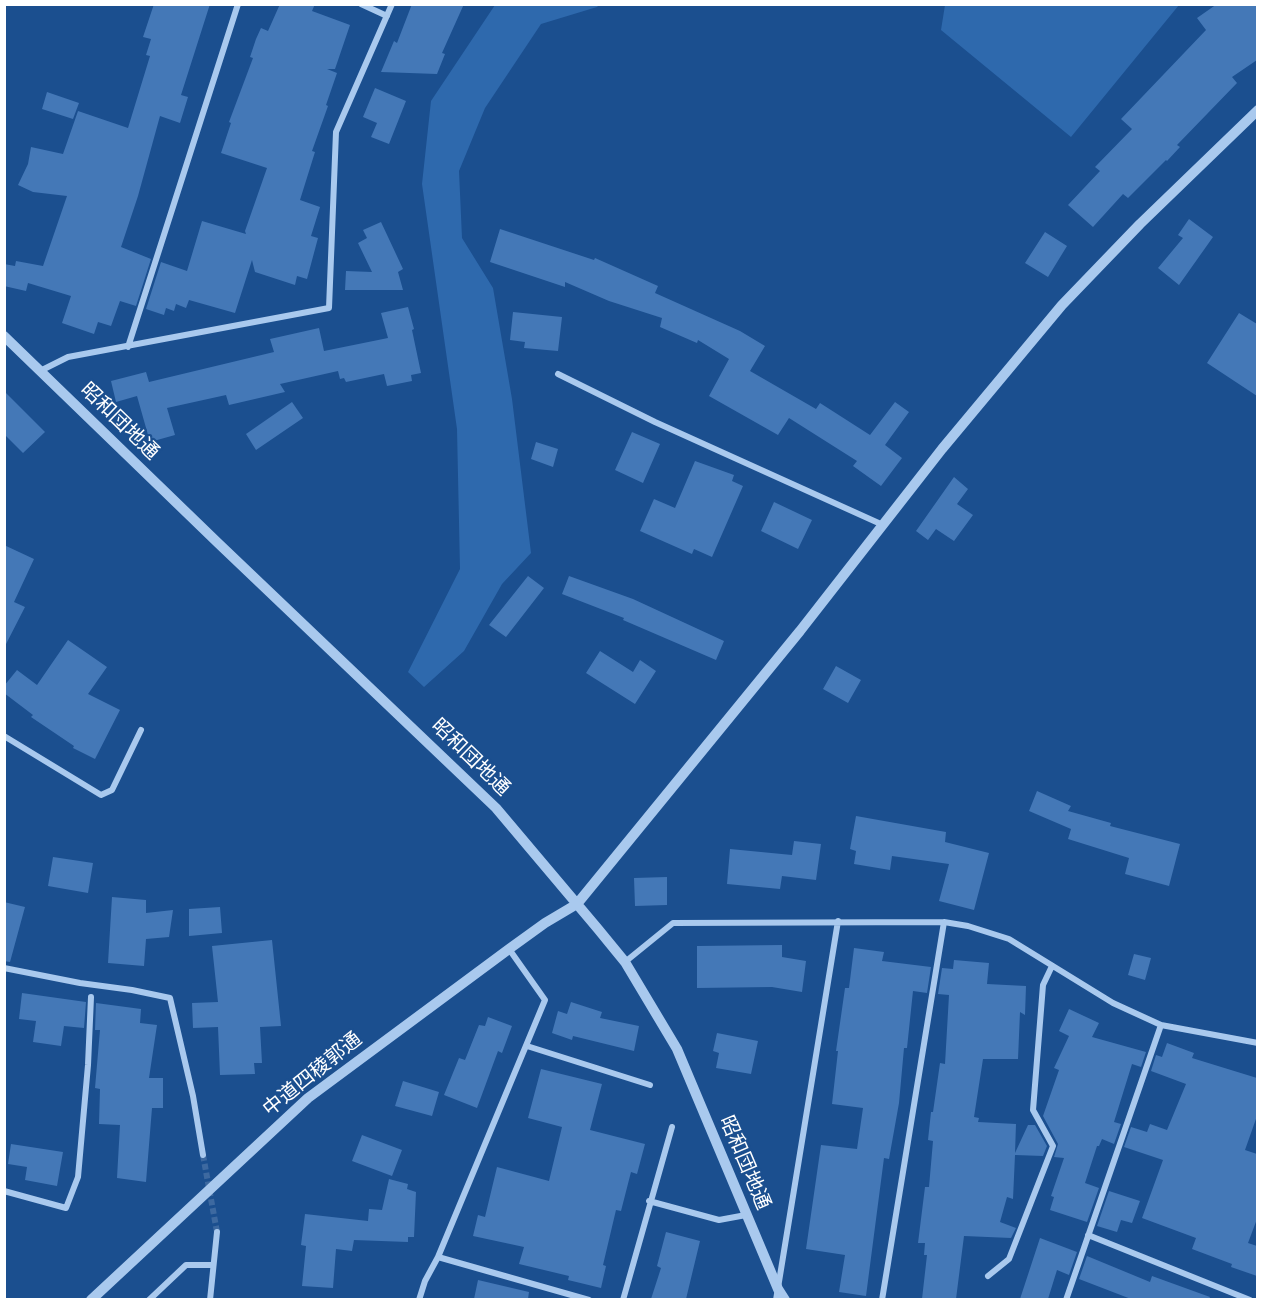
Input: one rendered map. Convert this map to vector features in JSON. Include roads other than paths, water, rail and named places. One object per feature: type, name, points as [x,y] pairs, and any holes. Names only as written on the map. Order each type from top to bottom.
[{"type":"street","points":[[128,347],[238,4]]},
{"type":"street","points":[[361,4],[387,16]]},
{"type":"street","points":[[40,371],[68,357],[329,308],[336,132],[392,4]]},
{"type":"street","points":[[577,904],[800,631],[942,449],[1062,305],[1140,224],[1257,110]]},
{"type":"street","name":"昭和団地通","points":[[4,336],[496,808],[625,962],[677,1049],[777,1294],[785,1299]]},
{"type":"street","points":[[558,374],[655,422],[883,525]]},
{"type":"street","points":[[4,736],[101,795],[112,790],[141,730]]},
{"type":"street","name":"中道四稜郭通","points":[[91,1299],[308,1098],[509,948],[577,904]]},
{"type":"street","points":[[777,1294],[838,921]]},
{"type":"street","points":[[625,962],[673,923],[944,922],[968,926],[1009,939],[1113,1004],[1161,1024],[1257,1042]]},
{"type":"street","points":[[882,1299],[944,922]]},
{"type":"street","points":[[419,1299],[545,1000],[509,948]]},
{"type":"street","points":[[988,1276],[1009,1259],[1053,1146],[1033,1110],[1043,985],[1052,966]]},
{"type":"street","points":[[4,968],[170,998],[193,1096],[203,1155]]},
{"type":"street","points":[[4,1191],[66,1208],[78,1177],[88,1065],[91,997]]},
{"type":"street","points":[[1066,1299],[1161,1024]]},
{"type":"street","points":[[527,1046],[650,1085]]},
{"type":"street","points":[[623,1299],[649,1201],[672,1127]]},
{"type":"street","points":[[649,1201],[719,1220],[746,1215]]},
{"type":"street","points":[[210,1299],[217,1232]]},
{"type":"street","points":[[1088,1235],[1250,1299]]},
{"type":"street","points":[[438,1257],[589,1299]]},
{"type":"street","points":[[149,1299],[186,1265],[213,1264]]},
{"type":"tunnel","points":[[203,1155],[217,1232]]}]
